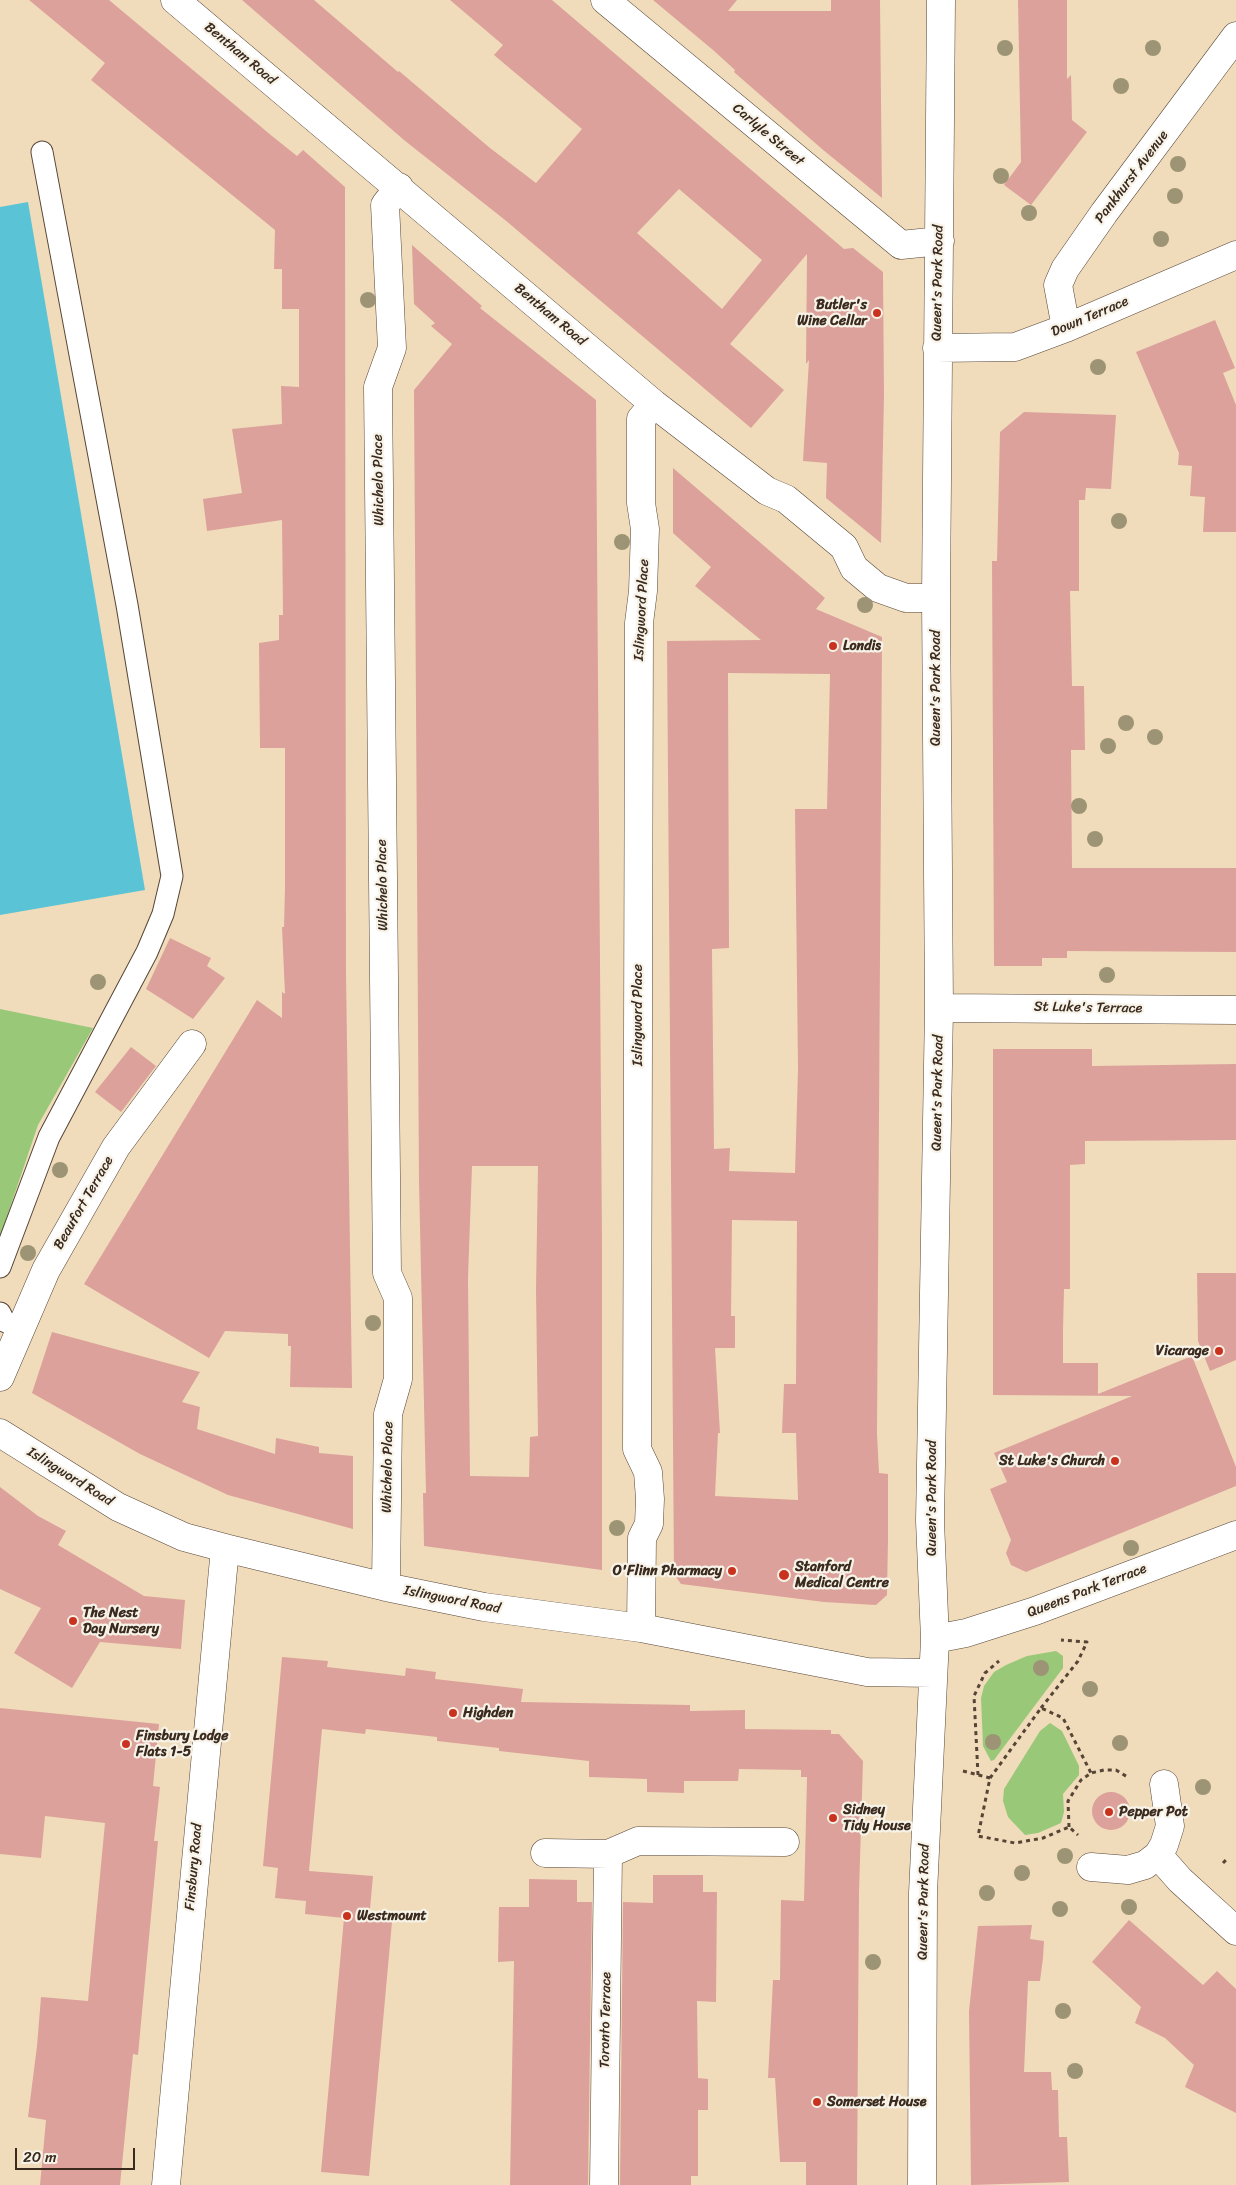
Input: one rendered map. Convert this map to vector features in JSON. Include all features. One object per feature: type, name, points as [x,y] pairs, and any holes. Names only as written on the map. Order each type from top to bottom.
[{"type":"street","name":"Bentham Road","points":[[175,0],[654,404],[767,491],[786,499],[844,547],[854,568],[878,588],[906,598],[936,598]]},
{"type":"street","name":"Carlyle Street","points":[[605,0],[901,245],[940,241]]},
{"type":"street","name":"Queen's Park Road","points":[[922,2185],[923,1893],[934,1639],[930,1522],[939,1008],[936,598],[941,0]]},
{"type":"street","name":"Pankhurst Avenue","points":[[1066,328],[1058,285],[1065,269],[1104,212],[1236,36]]},
{"type":"street","name":"Whichelo Place","points":[[386,1587],[388,1414],[398,1379],[398,1298],[387,1273],[378,387],[392,348],[385,205],[399,187]]},
{"type":"street","name":"Down Terrace","points":[[937,348],[1015,347],[1066,328],[1236,256]]},
{"type":"street","name":"Islingword Place","points":[[641,1628],[642,1538],[648,1524],[650,1500],[648,1472],[637,1448],[639,623],[643,591],[645,529],[641,503],[641,419],[654,404]]},
{"type":"street","name":"St Luke's Terrace","points":[[939,1008],[1236,1010]]},
{"type":"street","name":"Beaufort Terrace","points":[[0,1377],[10,1321],[46,1270],[116,1147],[192,1044]]},
{"type":"street","name":"Islingword Road","points":[[0,1433],[118,1507],[184,1537],[225,1548],[386,1587],[484,1607],[641,1628],[867,1672],[933,1673]]},
{"type":"street","name":"Queens Park Terrace","points":[[934,1639],[966,1634],[1035,1611],[1236,1535]]},
{"type":"street","name":"Finsbury Road","points":[[166,2185],[225,1548]]},
{"type":"street","points":[[1091,1867],[1128,1870],[1145,1865],[1158,1855],[1164,1845],[1170,1826],[1164,1784]]},
{"type":"street","points":[[545,1853],[608,1854],[638,1841],[785,1842]]},
{"type":"street","name":"Toronto Terrace","points":[[604,2185],[608,1854]]},
{"type":"street","points":[[1158,1855],[1180,1880],[1236,1931]]},
{"type":"lane","points":[[0,1267],[49,1137],[147,952],[163,914],[172,876],[127,605],[42,152]]},
{"type":"path","points":[[1054,1639],[1087,1642],[1078,1661],[990,1778],[978,1836],[1015,1843],[1043,1838],[1068,1827]]},
{"type":"path","points":[[978,1775],[974,1696],[985,1673],[1004,1658]]},
{"type":"path","points":[[1041,1708],[1063,1718],[1091,1773]]},
{"type":"path","points":[[929,1767],[959,1770],[990,1778]]},
{"type":"path","points":[[1091,1867],[1092,1846],[1068,1827],[1067,1815],[1070,1796],[1075,1787],[1091,1773],[1104,1770],[1116,1770],[1126,1775],[1141,1788],[1164,1784]]},
{"type":"path","points":[[1223,1863],[1227,1859]]},
{"type":"green space","points":[[0,1009],[93,1028],[38,1125],[0,1237]]},
{"type":"green space","points":[[1056,1651],[1063,1656],[1063,1668],[994,1760],[991,1761],[983,1746],[981,1698],[984,1686],[994,1672],[1006,1665],[1027,1656]]},
{"type":"green space","points":[[1050,1723],[1062,1731],[1079,1766],[1079,1775],[1063,1794],[1064,1812],[1061,1823],[1038,1833],[1025,1835],[1008,1817],[1003,1801],[1004,1789],[1040,1731]]},
{"type":"water","points":[[28,202],[145,890],[0,915],[0,207]]},
{"type":"building","points":[[29,0],[109,0],[297,156],[303,150],[345,187],[346,973],[352,1388],[290,1387],[291,1346],[288,1346],[288,1334],[225,1331],[209,1358],[84,1284],[257,1000],[282,1018],[282,992],[285,994],[282,927],[284,927],[285,887],[285,748],[260,748],[259,643],[279,640],[279,615],[283,615],[282,520],[207,531],[203,499],[242,493],[232,429],[282,424],[281,386],[299,387],[299,309],[282,309],[282,269],[274,269],[275,230],[91,80],[105,63]]},
{"type":"building","points":[[242,0],[314,0],[490,148],[536,183],[582,129],[494,55],[503,45],[450,0],[552,0],[844,249],[853,248],[883,272],[884,395],[881,543],[826,498],[827,463],[803,461],[809,360],[806,364],[807,254],[730,344],[784,390],[751,428],[505,220],[404,140]],"holes":[[[679,189],[762,260],[722,309],[637,233]]]},
{"type":"building","points":[[653,0],[737,0],[728,11],[831,11],[831,0],[880,0],[882,198],[822,149],[734,72],[735,70],[713,50]]},
{"type":"building","points":[[1018,0],[1067,0],[1067,79],[1071,75],[1072,120],[1087,132],[1031,205],[1004,185],[1021,162]]},
{"type":"building","points":[[412,245],[482,306],[480,308],[596,400],[602,1244],[602,1570],[424,1546],[423,1493],[426,1493],[419,1182],[414,390],[452,344],[431,326],[435,323],[414,304]],"holes":[[[472,1166],[538,1166],[536,1290],[538,1436],[530,1437],[529,1477],[470,1476],[468,1278]]]},
{"type":"building","points":[[1215,320],[1235,368],[1223,373],[1236,405],[1236,532],[1203,532],[1205,497],[1190,496],[1192,466],[1178,465],[1179,453],[1136,352]]},
{"type":"building","points":[[1024,412],[1116,415],[1111,489],[1086,488],[1085,500],[1079,500],[1079,591],[1070,591],[1072,686],[1084,686],[1085,750],[1071,750],[1072,868],[1236,868],[1236,952],[1067,951],[1067,958],[1042,958],[1042,966],[994,966],[992,561],[997,561],[1000,432]]},
{"type":"building","points":[[673,468],[825,598],[816,609],[882,637],[877,1434],[879,1473],[888,1474],[888,1539],[887,1595],[876,1605],[824,1602],[681,1584],[674,1574],[667,641],[761,640],[695,586],[711,567],[673,533]],"holes":[[[728,673],[830,674],[827,809],[795,809],[798,1069],[795,1173],[729,1171],[730,1148],[714,1149],[712,949],[729,948]],[[732,1220],[797,1221],[796,1384],[784,1384],[782,1433],[796,1433],[798,1500],[715,1496],[718,1433],[720,1433],[715,1348],[735,1348],[735,1316],[731,1316]]]},
{"type":"building","points":[[170,938],[211,958],[207,966],[225,978],[193,1019],[146,989]]},
{"type":"building","points":[[131,1047],[156,1066],[121,1112],[95,1092]]},
{"type":"building","points":[[993,1049],[1092,1049],[1092,1066],[1236,1064],[1236,1140],[1085,1141],[1085,1164],[1070,1165],[1070,1289],[1064,1289],[1063,1363],[1098,1363],[1098,1394],[1192,1356],[1236,1467],[1236,1486],[1026,1572],[1011,1565],[1006,1553],[1011,1540],[990,1489],[1007,1482],[994,1453],[1132,1396],[993,1395]]},
{"type":"building","points":[[1197,1273],[1236,1273],[1236,1360],[1210,1371],[1198,1341]]},
{"type":"building","points":[[52,1332],[200,1372],[182,1402],[200,1407],[197,1429],[275,1454],[276,1438],[319,1447],[319,1453],[353,1456],[353,1529],[228,1495],[140,1454],[32,1393]]},
{"type":"building","points":[[0,1487],[38,1516],[66,1531],[58,1545],[144,1596],[185,1600],[181,1649],[100,1642],[72,1688],[14,1653],[41,1608],[0,1589]]},
{"type":"building","points":[[282,1657],[328,1661],[327,1667],[405,1676],[406,1668],[436,1672],[435,1679],[523,1689],[521,1702],[690,1705],[690,1711],[745,1710],[745,1729],[831,1730],[831,1734],[839,1734],[863,1761],[859,1892],[857,2185],[806,2185],[806,2162],[780,2162],[775,2078],[768,2078],[773,1980],[780,1980],[781,1900],[804,1901],[807,1777],[801,1777],[801,1770],[739,1769],[738,1781],[684,1781],[684,1793],[647,1792],[647,1779],[589,1777],[589,1761],[499,1751],[499,1748],[437,1741],[437,1737],[366,1729],[365,1734],[322,1729],[309,1871],[373,1876],[369,1920],[392,1922],[369,2176],[321,2172],[344,1918],[305,1914],[306,1901],[275,1898],[278,1868],[263,1866]]},
{"type":"building","points":[[0,1708],[159,1724],[153,1786],[160,1787],[154,1841],[158,1841],[138,2055],[133,2054],[120,2185],[40,2185],[46,2120],[28,2117],[41,1997],[88,2001],[105,1823],[45,1816],[41,1858],[0,1854]]},
{"type":"building","points":[[1111,1792],[1124,1798],[1130,1811],[1124,1824],[1111,1830],[1098,1824],[1092,1811],[1098,1798]]},
{"type":"building","points":[[653,1875],[703,1875],[703,1892],[717,1892],[716,2002],[697,2001],[698,2078],[708,2079],[708,2110],[698,2110],[698,2176],[691,2176],[691,2185],[620,2185],[623,1902],[653,1903]]},
{"type":"building","points":[[529,1879],[577,1880],[577,1902],[592,1902],[588,2185],[510,2185],[514,1961],[498,1962],[499,1907],[529,1907]]},
{"type":"building","points":[[1129,1920],[1203,1985],[1217,1971],[1236,1989],[1236,2113],[1185,2087],[1194,2065],[1165,2038],[1135,2023],[1141,2007],[1092,1962]]},
{"type":"building","points":[[1032,1925],[1030,1939],[1044,1941],[1040,1981],[1028,1981],[1024,2072],[1051,2072],[1052,2090],[1058,2090],[1059,2137],[1067,2137],[1069,2182],[971,2185],[969,2011],[978,1926]]},
{"type":"place","name":"Butler's Wine Cellar","points":[[877,313]]},
{"type":"place","name":"Londis","points":[[833,646]]},
{"type":"place","name":"Vicarage","points":[[1219,1351]]},
{"type":"place","name":"St Luke's Church","points":[[1115,1461]]},
{"type":"place","name":"O'Flinn Pharmacy","points":[[732,1571]]},
{"type":"place","name":"Stanford Medical Centre","points":[[784,1575]]},
{"type":"place","name":"The Nest Day Nursery","points":[[73,1621]]},
{"type":"place","name":"Highden","points":[[453,1713]]},
{"type":"place","name":"Finsbury Lodge Flats 1-5","points":[[126,1744]]},
{"type":"place","name":"Pepper Pot","points":[[1109,1812]]},
{"type":"place","name":"Sidney Tidy House","points":[[833,1818]]},
{"type":"place","name":"Westmount","points":[[347,1916]]},
{"type":"place","name":"Somerset House","points":[[817,2102]]}]
